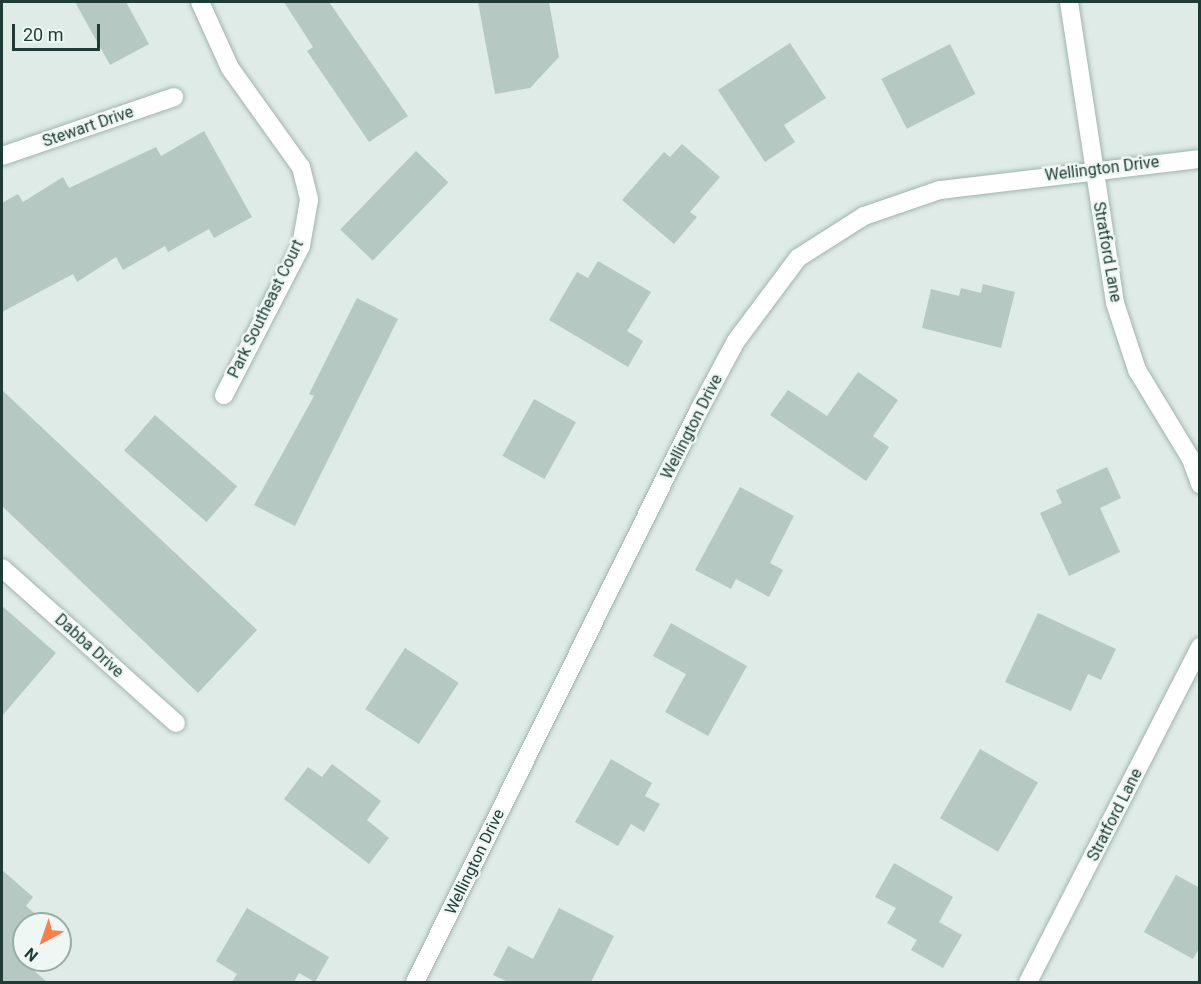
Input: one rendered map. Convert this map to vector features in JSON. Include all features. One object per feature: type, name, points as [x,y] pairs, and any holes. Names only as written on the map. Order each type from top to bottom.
[{"type":"street","name":"Park Southeast Court","points":[[200,2],[230,68],[301,167],[309,200],[301,246],[224,395]]},
{"type":"street","name":"Stratford Lane","points":[[1069,2],[1115,303],[1137,370],[1191,459],[1200,484]]},
{"type":"street","name":"Stewart Drive","points":[[2,156],[174,97]]},
{"type":"street","name":"Wellington Drive","points":[[415,982],[699,410],[764,299],[798,258],[864,216],[940,190],[1093,169],[1200,159]]},
{"type":"street","name":"Dabba Drive","points":[[2,568],[176,723]]},
{"type":"street","name":"Stratford Lane","points":[[1028,982],[1200,647]]},
{"type":"building","points":[[75,2],[126,2],[149,44],[110,65]]},
{"type":"building","points":[[284,2],[329,2],[408,116],[369,142],[307,51],[313,47]]},
{"type":"building","points":[[478,2],[549,2],[559,57],[530,88],[495,94]]},
{"type":"building","points":[[790,43],[826,98],[784,125],[795,142],[765,162],[718,90]]},
{"type":"building","points":[[950,44],[975,94],[907,129],[881,79]]},
{"type":"building","points":[[204,131],[252,217],[214,238],[209,229],[168,252],[165,246],[123,270],[116,257],[77,282],[73,274],[2,312],[2,203],[18,194],[23,202],[63,177],[69,188],[156,147],[161,156]]},
{"type":"building","points":[[682,144],[720,177],[690,212],[697,217],[674,244],[622,200],[664,152],[670,157]]},
{"type":"building","points":[[416,151],[448,182],[373,261],[340,229]]},
{"type":"building","points":[[598,261],[651,292],[627,331],[643,341],[628,367],[549,320],[577,272],[588,278]]},
{"type":"building","points":[[983,284],[1015,292],[1001,348],[922,328],[931,289],[959,296],[961,288],[981,293]]},
{"type":"building","points":[[357,298],[398,319],[295,526],[254,505],[314,396],[309,394]]},
{"type":"building","points":[[858,372],[898,400],[873,436],[889,447],[866,481],[770,415],[788,390],[827,416]]},
{"type":"building","points":[[2,390],[257,630],[198,693],[2,506]]},
{"type":"building","points":[[534,399],[576,422],[544,479],[502,456]]},
{"type":"building","points":[[155,415],[237,487],[206,522],[124,450]]},
{"type":"building","points":[[1107,467],[1121,498],[1100,508],[1120,552],[1069,576],[1040,513],[1062,503],[1056,490]]},
{"type":"building","points":[[740,487],[794,516],[770,563],[783,570],[769,597],[736,579],[731,589],[695,570]]},
{"type":"building","points":[[2,606],[56,653],[2,716]]},
{"type":"building","points":[[1038,613],[1116,649],[1101,680],[1088,674],[1071,711],[1005,682]]},
{"type":"building","points":[[671,623],[747,666],[708,736],[665,712],[686,674],[653,656]]},
{"type":"building","points":[[405,648],[459,683],[419,744],[365,709]]},
{"type":"building","points":[[980,749],[1038,782],[998,852],[940,818]]},
{"type":"building","points":[[611,759],[652,783],[645,796],[660,804],[644,832],[631,824],[618,846],[575,822]]},
{"type":"building","points":[[332,764],[381,801],[367,820],[389,838],[369,864],[284,799],[308,767],[322,777]]},
{"type":"building","points":[[894,863],[953,897],[939,922],[962,935],[943,968],[911,950],[917,940],[887,923],[896,908],[875,897]]},
{"type":"building","points":[[2,870],[33,897],[26,906],[33,912],[12,912],[12,972],[36,972],[47,982],[2,982]]},
{"type":"building","points":[[1176,875],[1200,888],[1200,947],[1193,959],[1144,932]]},
{"type":"building","points":[[247,908],[329,957],[315,982],[299,973],[294,982],[232,982],[237,974],[216,961]]},
{"type":"building","points":[[559,908],[614,936],[591,982],[508,982],[493,975],[508,946],[533,959]]}]
